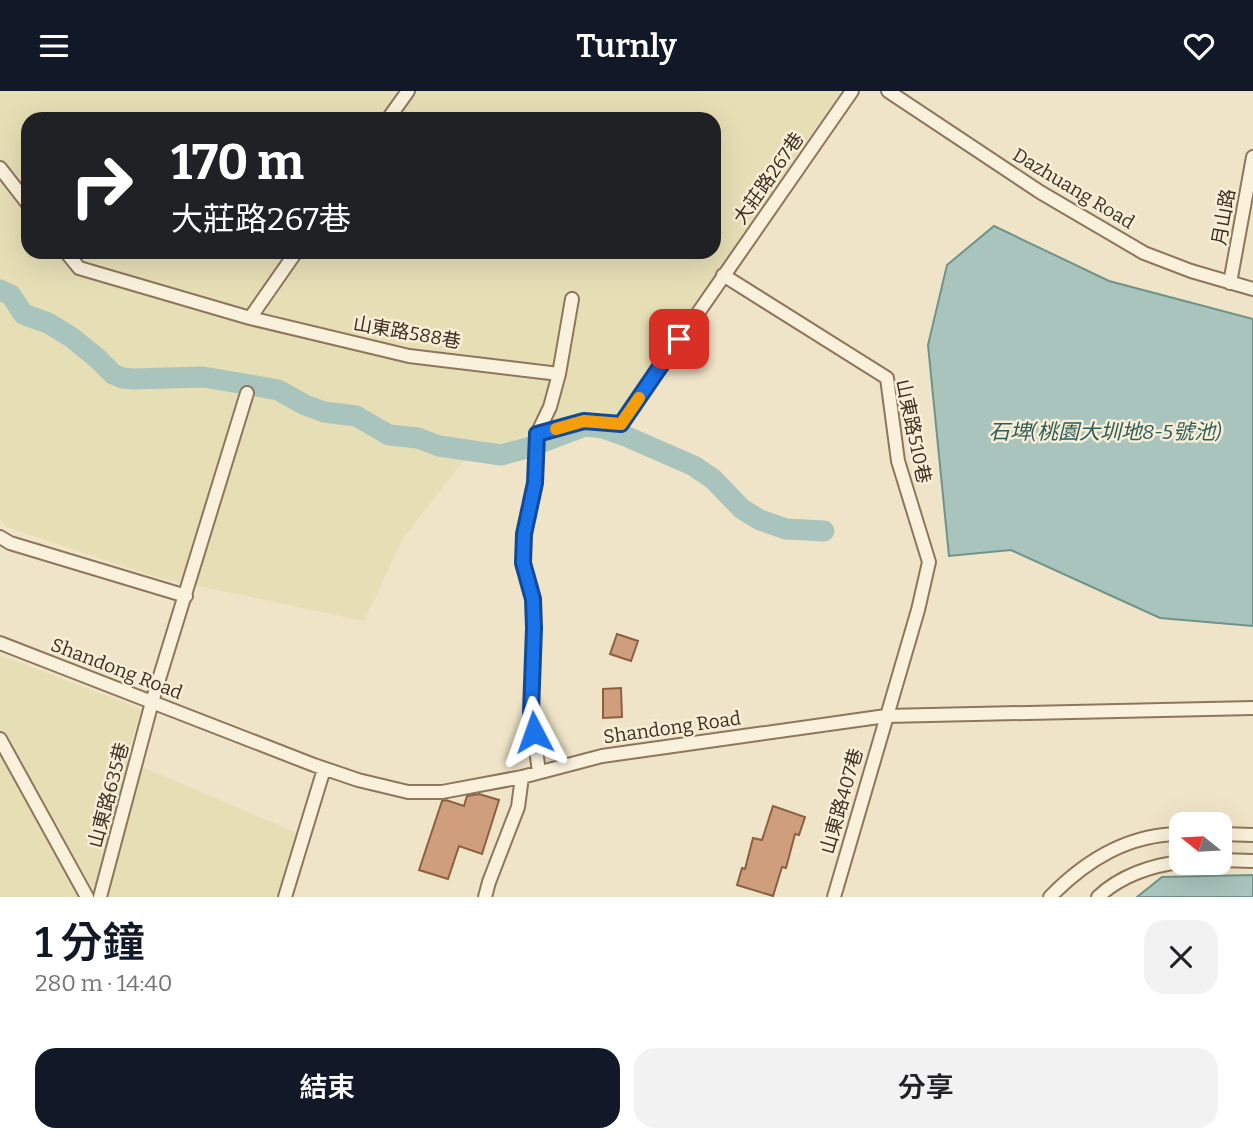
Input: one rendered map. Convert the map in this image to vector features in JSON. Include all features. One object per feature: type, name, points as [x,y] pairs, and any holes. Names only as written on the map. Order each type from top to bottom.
[{"type":"street","points":[[393,112],[408,91]]},
{"type":"street","name":"大莊路267巷","points":[[537,434],[584,421],[621,424],[852,91]]},
{"type":"street","name":"Dazhuang Road","points":[[888,91],[1040,192],[1144,253],[1191,271],[1253,289]]},
{"type":"street","name":"月山路","points":[[1230,283],[1253,157]]},
{"type":"street","points":[[0,168],[21,195]]},
{"type":"street","name":"山東路588巷","points":[[72,259],[79,268],[250,318],[409,356],[559,374]]},
{"type":"street","points":[[250,318],[291,259]]},
{"type":"street","name":"山東路510巷","points":[[723,275],[887,378],[898,461],[929,562],[918,610],[886,716]]},
{"type":"street","points":[[539,772],[531,712],[533,599],[523,563],[524,534],[535,483],[537,434],[550,407],[559,374],[572,299]]},
{"type":"street","name":"山東路635巷","points":[[100,897],[152,702],[247,393]]},
{"type":"street","points":[[0,537],[10,543],[186,596]]},
{"type":"street","name":"Shandong Road","points":[[0,643],[324,769],[408,792],[442,792],[522,777],[602,756],[886,716],[1253,708]]},
{"type":"street","name":"山東路407巷","points":[[834,897],[886,716]]},
{"type":"street","points":[[0,739],[87,897]]},
{"type":"street","points":[[285,897],[324,769]]},
{"type":"street","points":[[485,897],[518,807],[522,777]]},
{"type":"street","points":[[1232,834],[1253,835]]},
{"type":"street","points":[[1049,897],[1063,883],[1109,850],[1153,837],[1169,835]]},
{"type":"street","points":[[1232,860],[1253,861]]},
{"type":"street","points":[[1098,897],[1135,874],[1157,865],[1169,864]]},
{"type":"shaded area","points":[[0,91],[841,91],[618,417],[598,411],[562,420],[462,462],[402,540],[364,621],[160,578],[6,527],[0,518]]},
{"type":"shaded area","points":[[0,655],[141,709],[126,760],[297,833],[277,897],[0,897]]},
{"type":"water","name":"石埤(桃園大圳地8-5號池)","points":[[994,226],[1109,281],[1253,319],[1253,626],[1160,618],[1011,550],[949,556],[928,345],[947,265]]},
{"type":"water","points":[[1253,875],[1253,897],[1137,897],[1162,877]]},
{"type":"building","points":[[617,634],[638,641],[631,661],[610,654]]},
{"type":"building","points":[[621,688],[622,717],[603,718],[603,689]]},
{"type":"building","points":[[479,794],[499,800],[482,854],[459,846],[448,879],[419,870],[442,801],[464,806],[467,796]]},
{"type":"building","points":[[773,806],[805,817],[799,835],[795,834],[786,868],[782,867],[773,896],[737,885],[742,868],[745,869],[753,838],[762,840]]},
{"type":"waterway","points":[[0,290],[11,295],[23,314],[48,323],[71,337],[113,374],[122,378],[203,377],[278,390],[324,412],[356,416],[389,435],[418,438],[439,446],[501,455],[585,426],[603,428],[694,466],[713,479],[742,509],[760,520],[786,529],[824,531]]},
{"type":"slow traffic","points":[[556,429],[584,421],[621,424],[639,398]]},
{"type":"route","points":[[534,732],[531,712],[533,599],[523,563],[524,534],[535,483],[537,434],[584,421],[621,424],[679,339]]}]
